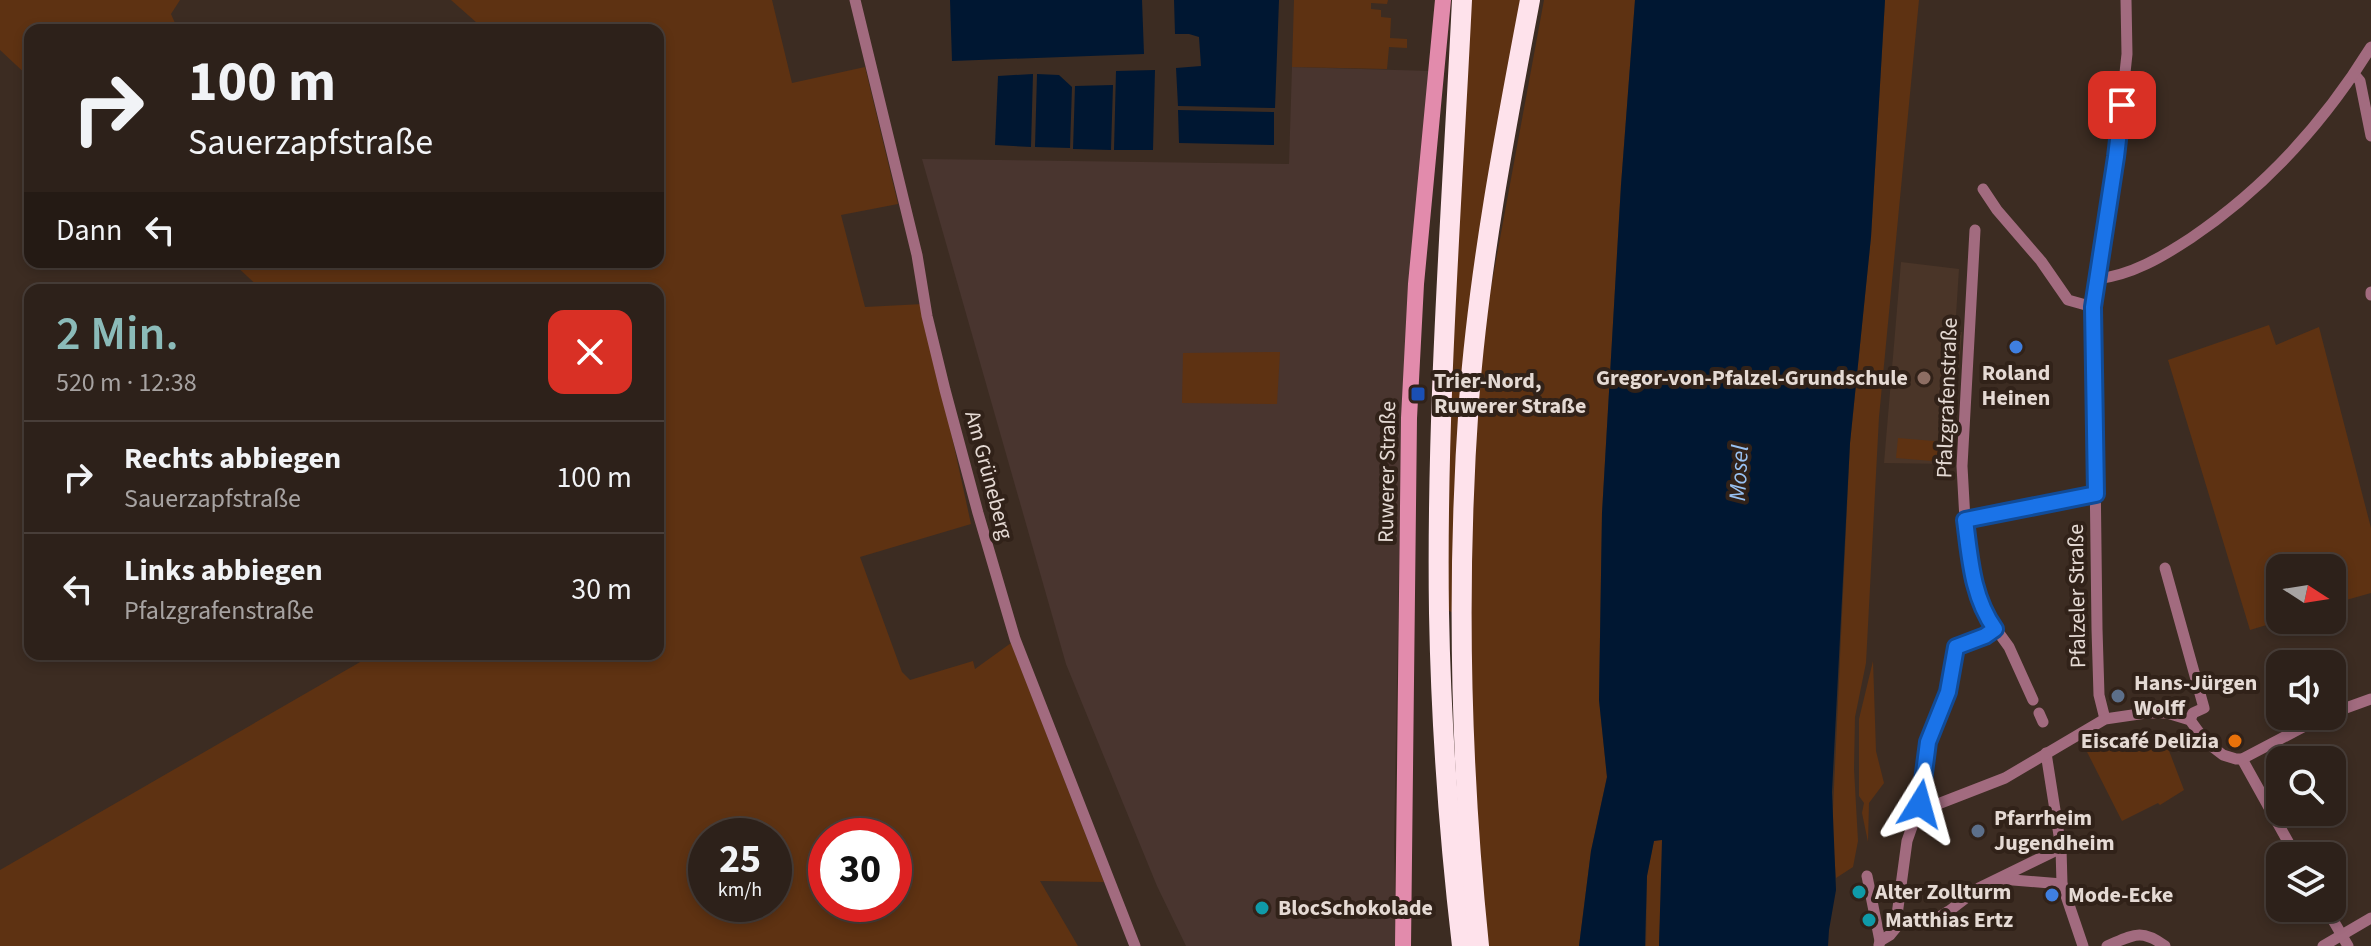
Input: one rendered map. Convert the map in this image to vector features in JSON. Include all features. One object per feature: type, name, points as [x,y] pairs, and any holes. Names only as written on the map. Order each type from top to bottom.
[{"type":"highway","points":[[1462,0],[1445,302],[1439,508],[1443,714],[1462,946]]},
{"type":"highway","points":[[1479,946],[1461,717],[1462,515],[1469,399],[1480,301],[1530,0]]},
{"type":"main road","name":"Ruwerer Straße","points":[[1403,946],[1409,418],[1416,284],[1443,0]]},
{"type":"street","name":"Am Grüneberg","points":[[855,0],[917,255],[927,316],[945,390],[1015,639],[1135,946]]},
{"type":"street","name":"Pfalzeler Straße","points":[[2105,719],[2099,695],[2093,307],[2116,157],[2127,54],[2126,0]]},
{"type":"street","points":[[2097,279],[2115,277],[2162,257],[2239,204],[2276,171],[2324,115],[2371,47]]},
{"type":"street","points":[[2354,74],[2360,81],[2371,136]]},
{"type":"street","points":[[1983,189],[2068,300],[2093,307]]},
{"type":"street","name":"Pfalzgrafenstraße","points":[[1975,230],[1962,466],[1965,520],[1971,565],[1983,611],[2009,647],[2033,700]]},
{"type":"street","points":[[1965,520],[2096,494]]},
{"type":"street","points":[[2165,568],[2204,708],[2193,713],[2190,720]]},
{"type":"street","points":[[1886,942],[1899,924],[1897,915],[1907,841],[1920,804],[1928,742],[1948,692],[1956,647],[1995,629]]},
{"type":"street","points":[[2346,708],[2371,699]]},
{"type":"street","points":[[1920,804],[1938,804],[2005,778],[2105,719],[2167,713],[2190,720],[2206,742],[2223,755],[2236,759],[2242,759],[2297,730]]},
{"type":"street","points":[[2046,753],[2061,848],[2062,884],[2083,946]]},
{"type":"street","points":[[2242,759],[2288,842]]},
{"type":"street","points":[[1899,924],[1928,924],[1979,888],[2061,848]]},
{"type":"street","points":[[1867,876],[1886,942]]},
{"type":"street","points":[[2001,879],[2062,884]]},
{"type":"street","points":[[2323,946],[2371,918]]},
{"type":"street","points":[[2335,922],[2348,946]]},
{"type":"street","points":[[2107,946],[2137,934],[2147,935],[2165,946]]},
{"type":"shaded area","points":[[0,0],[180,0],[171,14],[175,24],[24,24],[24,72],[0,50]]},
{"type":"shaded area","points":[[451,0],[772,0],[792,83],[865,67],[898,204],[841,215],[865,307],[923,304],[971,524],[860,557],[902,672],[910,680],[973,661],[975,669],[1011,643],[1104,882],[1040,881],[1078,946],[0,946],[0,870],[364,660],[664,660],[664,284],[256,284],[238,268],[664,268],[664,24],[478,24]]},
{"type":"shaded area","points":[[1294,0],[1388,0],[1387,4],[1371,3],[1371,9],[1381,10],[1381,17],[1391,18],[1390,38],[1407,39],[1407,48],[1389,47],[1387,69],[1292,67]]},
{"type":"shaded area","points":[[1469,0],[1522,0],[1452,612],[1446,610],[1446,470]]},
{"type":"shaded area","points":[[1544,0],[1635,0],[1602,513],[1599,700],[1607,777],[1591,851],[1579,946],[1486,946],[1475,808],[1468,562],[1477,392],[1487,309]]},
{"type":"shaded area","points":[[1885,0],[1919,0],[1879,417],[1866,663],[1855,717],[1858,841],[1853,867],[1836,878],[1832,830],[1850,443],[1871,237]]},
{"type":"shaded area","points":[[1292,67],[1431,71],[1402,402],[1394,845],[1396,946],[1186,946],[1157,886],[1066,664],[922,159],[1289,164]]},
{"type":"shaded area","name":"Gregor-von-Pfalzel-Grundschule","points":[[1901,262],[1959,269],[1955,331],[1962,332],[1950,464],[1884,463]]},
{"type":"shaded area","points":[[2269,325],[2276,345],[2319,327],[2371,528],[2371,593],[2346,600],[2346,554],[2266,554],[2266,625],[2250,630],[2168,360]]},
{"type":"shaded area","points":[[1280,352],[1277,404],[1182,403],[1183,353]]},
{"type":"shaded area","points":[[1898,438],[1946,442],[1944,462],[1896,458]]},
{"type":"shaded area","points":[[1873,661],[1876,751],[1884,783],[1869,803],[1868,842],[1862,813],[1864,803],[1859,796],[1859,719]]},
{"type":"shaded area","points":[[2114,734],[2117,744],[2163,735],[2184,790],[2160,805],[2158,803],[2122,821],[2083,744]]},
{"type":"shaded area","points":[[1654,840],[1663,840],[1659,946],[1646,946],[1647,876]]},
{"type":"water","points":[[950,0],[1142,0],[1144,54],[952,61]]},
{"type":"water","points":[[1174,0],[1279,0],[1275,108],[1178,106],[1176,68],[1201,66],[1199,37],[1175,34]]},
{"type":"water","name":"Mosel","points":[[1635,0],[1885,0],[1871,237],[1850,443],[1832,792],[1836,890],[1828,946],[1659,946],[1662,840],[1654,841],[1647,876],[1645,946],[1579,946],[1591,851],[1607,777],[1599,700],[1602,513]]},
{"type":"water","points":[[1155,70],[1153,150],[1114,150],[1116,71]]},
{"type":"water","points":[[1033,74],[1031,147],[995,145],[998,76]]},
{"type":"water","points":[[1037,74],[1059,75],[1072,87],[1070,148],[1035,147]]},
{"type":"water","points":[[1113,85],[1111,150],[1073,149],[1075,86]]},
{"type":"water","points":[[1178,110],[1274,112],[1274,145],[1179,143]]},
{"type":"place","name":"Roland Heinen","points":[[2016,347]]},
{"type":"place","name":"Gregor-von-Pfalzel-Grundschule","points":[[1924,378]]},
{"type":"place","name":"Trier-Nord, Ruwerer Straße","points":[[1418,394]]},
{"type":"place","name":"Hans-Jürgen Wolff","points":[[2118,696]]},
{"type":"place","name":"Eiscafé Delizia","points":[[2235,741]]},
{"type":"place","name":"Pfarrheim Jugendheim","points":[[1978,831]]},
{"type":"place","name":"Alter Zollturm","points":[[1859,892]]},
{"type":"place","name":"Mode-Ecke","points":[[2052,895]]},
{"type":"place","name":"BlocSchokolade","points":[[1262,908]]},
{"type":"place","name":"Matthias Ertz","points":[[1869,920]]},
{"type":"route","points":[[1920,804],[1928,742],[1948,692],[1956,647],[1995,629],[1983,611],[1971,565],[1965,520],[2096,494],[2093,307],[2122,105]]}]
